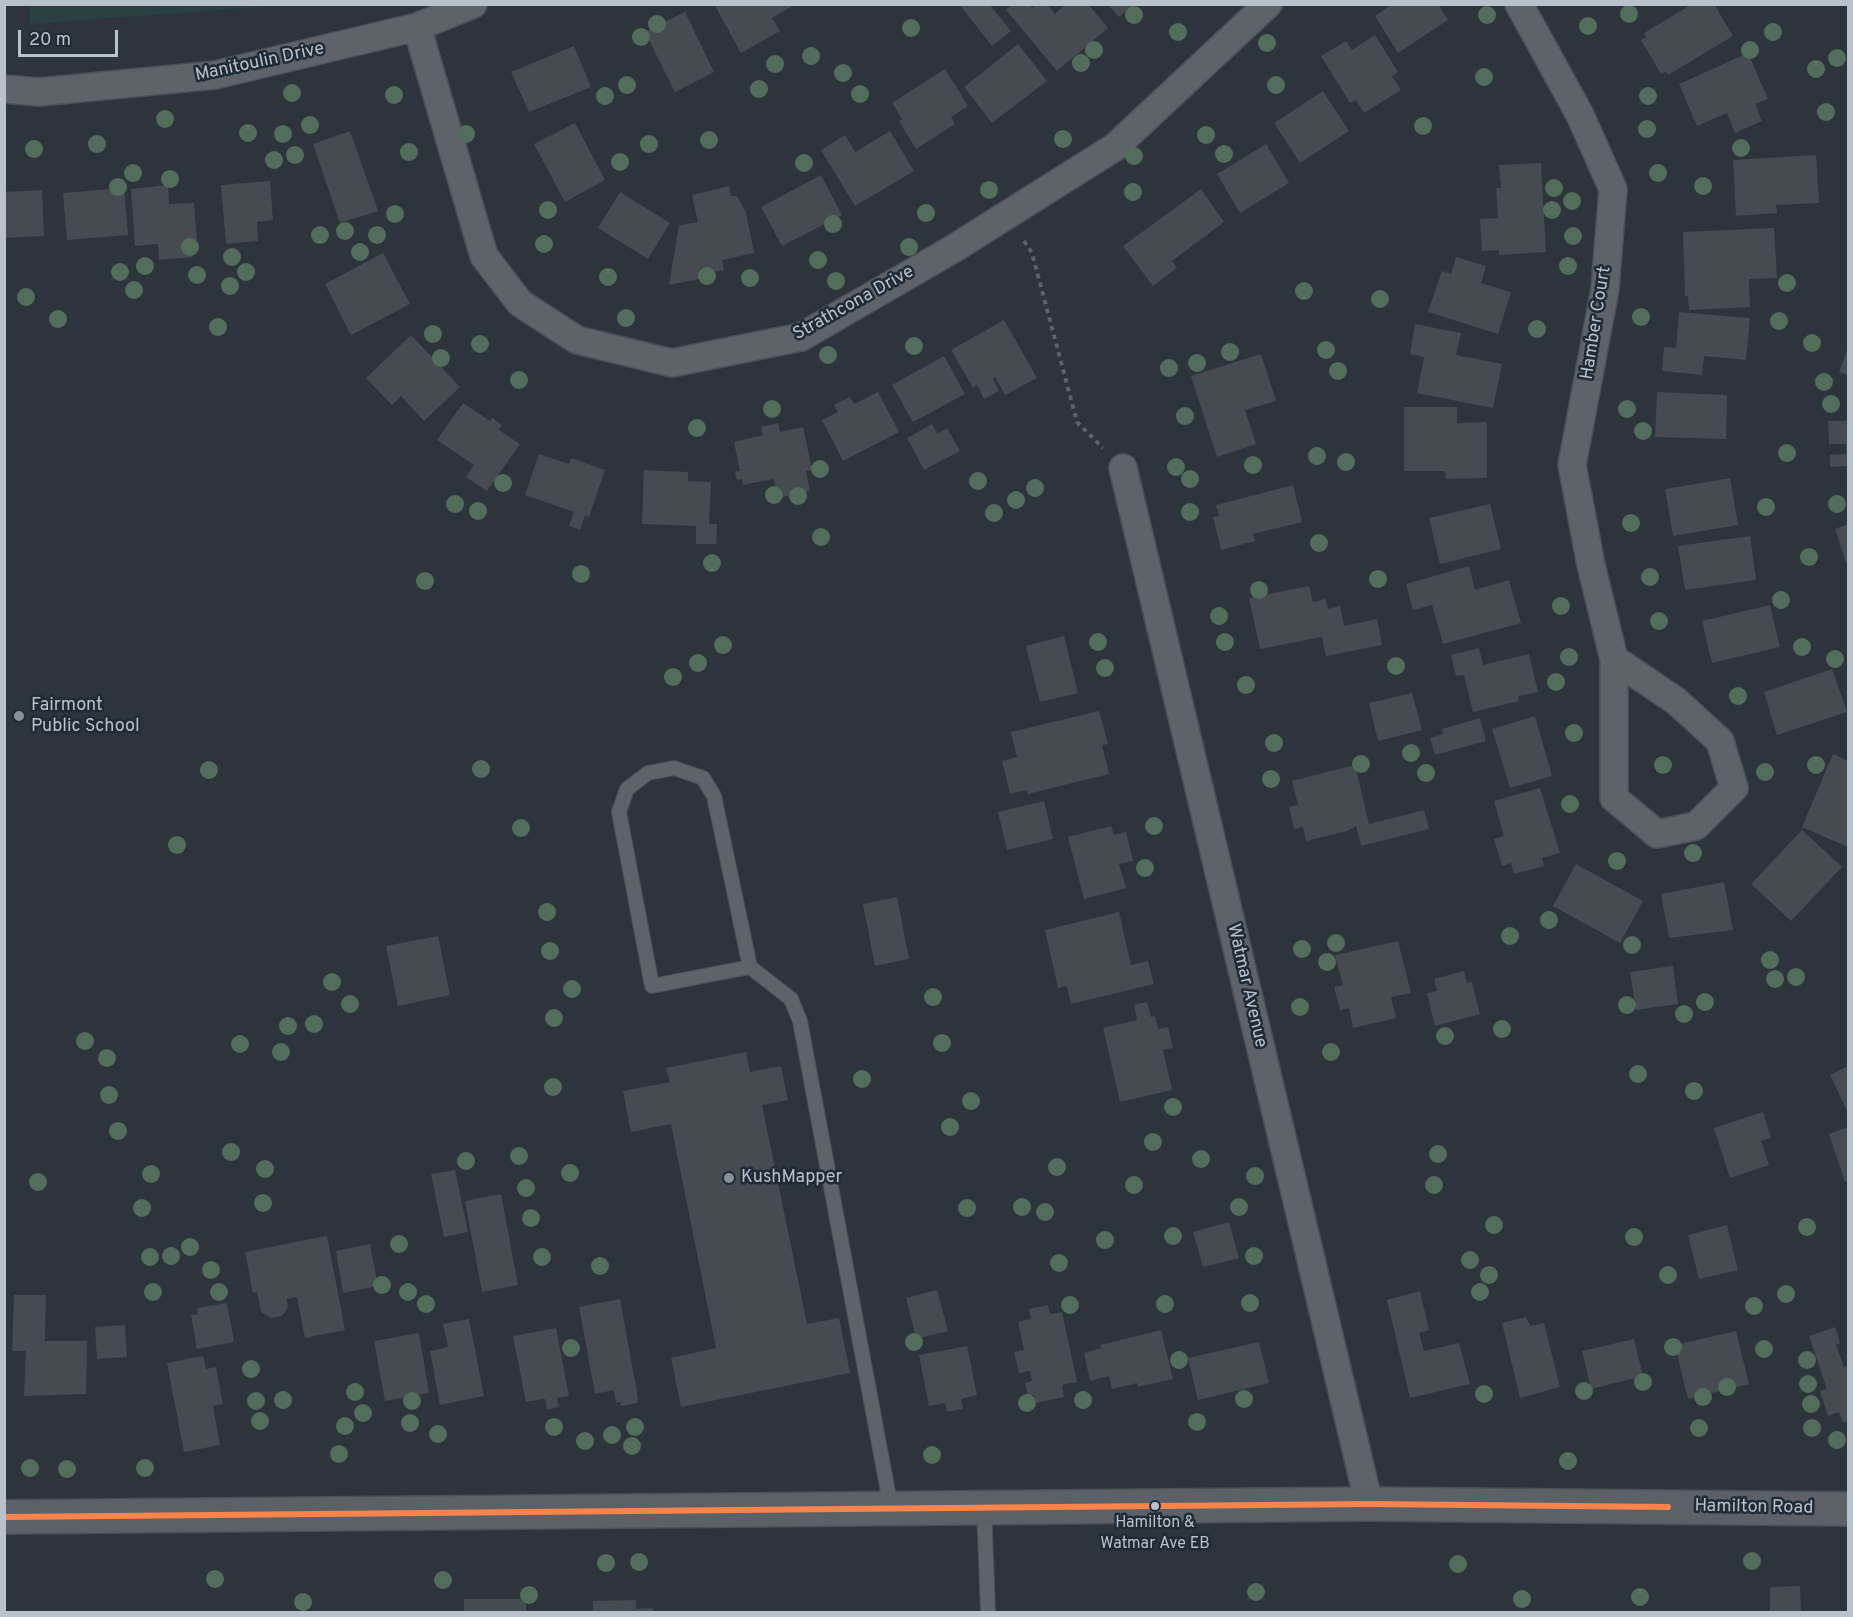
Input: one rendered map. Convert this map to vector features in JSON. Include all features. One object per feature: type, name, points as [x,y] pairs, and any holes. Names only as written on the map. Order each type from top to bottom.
[{"type":"main road","name":"Hamilton Road","points":[[4,1517],[1369,1504],[1848,1509]]},
{"type":"street","name":"Manitoulin Drive","points":[[4,89],[39,92],[215,75],[417,27],[473,4]]},
{"type":"street","name":"Strathcona Drive","points":[[417,27],[484,256],[520,303],[576,340],[672,363],[801,337],[1006,216],[1115,147],[1268,4]]},
{"type":"street","name":"Hamber Court","points":[[1519,4],[1580,115],[1612,189],[1605,289],[1572,465],[1591,565],[1614,659],[1614,798],[1657,834],[1696,826],[1734,788],[1720,741],[1676,701],[1614,659]]},
{"type":"street","name":"Watmar Avenue","points":[[1123,468],[1369,1504]]},
{"type":"lane","points":[[750,967],[652,986],[619,812],[627,789],[648,773],[674,768],[703,778],[714,796],[750,967],[791,999],[800,1021],[891,1508]]},
{"type":"lane","points":[[984,1508],[988,1612]]},
{"type":"path","points":[[1006,216],[1032,253],[1077,422],[1123,468]]},
{"type":"green space","points":[[30,4],[284,5],[30,24]]},
{"type":"building","points":[[714,4],[796,4],[772,18],[780,31],[741,53]]},
{"type":"building","points":[[959,4],[989,4],[1011,31],[992,46]]},
{"type":"building","points":[[1012,4],[1029,4],[1032,8],[1036,4],[1047,4],[1055,14],[1066,4],[1088,4],[1108,28],[1057,71],[1006,10]]},
{"type":"building","points":[[1392,4],[1438,4],[1448,20],[1398,53],[1375,16]]},
{"type":"building","points":[[1692,4],[1714,4],[1733,36],[1668,75],[1666,72],[1661,74],[1641,40],[1646,37],[1644,33]]},
{"type":"building","points":[[1108,5],[1133,5],[1119,17]]},
{"type":"building","points":[[685,12],[714,72],[675,92],[645,32]]},
{"type":"building","points":[[1375,35],[1398,72],[1392,76],[1401,90],[1364,113],[1356,100],[1350,103],[1321,56],[1346,41],[1352,50]]},
{"type":"building","points":[[1018,44],[1047,81],[992,123],[964,87]]},
{"type":"building","points":[[574,46],[591,87],[529,112],[511,72]]},
{"type":"building","points":[[1748,53],[1768,99],[1755,104],[1762,121],[1735,133],[1727,113],[1697,126],[1679,84]]},
{"type":"building","points":[[945,69],[968,106],[951,117],[955,124],[916,149],[899,121],[902,119],[892,103]]},
{"type":"building","points":[[1323,91],[1349,131],[1300,163],[1274,123]]},
{"type":"building","points":[[575,123],[605,180],[565,202],[534,144]]},
{"type":"building","points":[[350,131],[378,211],[340,223],[313,144]]},
{"type":"building","points":[[890,131],[914,171],[855,206],[821,150],[845,135],[855,152]]},
{"type":"building","points":[[1266,144],[1289,183],[1240,213],[1217,174]]},
{"type":"building","points":[[1816,155],[1819,203],[1776,205],[1777,213],[1736,216],[1733,160]]},
{"type":"building","points":[[1541,163],[1546,252],[1499,255],[1499,250],[1482,251],[1480,219],[1498,218],[1496,188],[1501,188],[1499,165]]},
{"type":"building","points":[[821,175],[842,215],[782,246],[761,207]]},
{"type":"building","points":[[270,181],[273,220],[257,222],[258,241],[226,244],[221,185]]},
{"type":"building","points":[[168,185],[169,204],[194,203],[197,241],[192,241],[193,257],[159,260],[158,244],[135,246],[131,189]]},
{"type":"building","points":[[729,186],[731,196],[737,196],[746,212],[754,253],[722,260],[724,270],[703,274],[704,278],[669,285],[679,225],[698,222],[692,195]]},
{"type":"building","points":[[124,188],[128,235],[67,240],[63,193]]},
{"type":"building","points":[[1201,189],[1224,222],[1172,261],[1177,268],[1153,286],[1123,246]]},
{"type":"building","points":[[42,190],[44,236],[4,238],[4,192]]},
{"type":"building","points":[[620,192],[670,223],[648,259],[598,228]]},
{"type":"building","points":[[1774,228],[1777,278],[1749,279],[1750,307],[1689,310],[1688,296],[1685,296],[1683,232]]},
{"type":"building","points":[[383,253],[410,304],[351,335],[325,284]]},
{"type":"building","points":[[1456,257],[1486,266],[1481,283],[1511,292],[1498,334],[1428,312],[1442,271],[1451,274]]},
{"type":"building","points":[[1679,312],[1750,318],[1746,360],[1704,356],[1702,375],[1662,371],[1664,347],[1676,348]]},
{"type":"building","points":[[1004,320],[1037,378],[1005,395],[995,377],[993,379],[999,391],[984,399],[977,385],[973,388],[951,350]]},
{"type":"building","points":[[1415,324],[1461,333],[1456,355],[1502,364],[1493,408],[1417,393],[1424,357],[1410,354]]},
{"type":"building","points":[[411,335],[460,387],[424,421],[401,396],[392,405],[366,378]]},
{"type":"building","points":[[1848,348],[1848,375],[1839,372]]},
{"type":"building","points":[[1261,354],[1276,401],[1245,410],[1256,444],[1217,457],[1191,376]]},
{"type":"building","points":[[944,356],[965,394],[913,422],[892,385]]},
{"type":"building","points":[[878,392],[899,432],[843,461],[822,420],[838,412],[834,405],[850,397],[854,404]]},
{"type":"building","points":[[1657,392],[1727,395],[1726,439],[1655,437]]},
{"type":"building","points":[[463,403],[490,421],[492,418],[502,425],[499,430],[520,444],[487,491],[466,477],[474,465],[437,440]]},
{"type":"building","points":[[1404,407],[1457,407],[1457,423],[1487,422],[1487,478],[1446,479],[1445,471],[1404,471]]},
{"type":"building","points":[[1828,421],[1848,421],[1848,466],[1830,467],[1830,455],[1846,454],[1846,444],[1829,444]]},
{"type":"building","points":[[778,423],[780,432],[803,427],[812,470],[806,471],[810,491],[778,498],[774,479],[743,485],[742,479],[737,480],[735,472],[740,471],[734,442],[763,435],[761,427]]},
{"type":"building","points":[[932,424],[937,434],[947,428],[960,451],[924,470],[907,438]]},
{"type":"building","points":[[539,454],[569,464],[571,458],[605,470],[589,517],[585,515],[580,530],[569,526],[574,512],[525,495]]},
{"type":"building","points":[[644,470],[688,472],[688,481],[711,482],[709,524],[717,524],[716,544],[696,544],[696,526],[642,524]]},
{"type":"building","points":[[1730,478],[1738,525],[1673,536],[1665,489]]},
{"type":"building","points":[[1293,485],[1302,522],[1253,534],[1255,541],[1221,550],[1213,517],[1219,516],[1216,505]]},
{"type":"building","points":[[1490,504],[1501,549],[1440,564],[1429,518]]},
{"type":"building","points":[[1848,524],[1848,562],[1846,563],[1835,529]]},
{"type":"building","points":[[1750,536],[1756,580],[1685,590],[1678,546]]},
{"type":"building","points":[[1469,566],[1475,590],[1509,580],[1521,623],[1443,644],[1432,605],[1413,610],[1406,584]]},
{"type":"building","points":[[1309,586],[1313,602],[1325,599],[1328,609],[1340,606],[1344,626],[1377,619],[1382,645],[1326,656],[1322,637],[1260,649],[1249,598]]},
{"type":"building","points":[[1770,605],[1780,647],[1712,663],[1702,621]]},
{"type":"building","points":[[1064,636],[1078,693],[1040,702],[1026,646]]},
{"type":"building","points":[[1479,648],[1483,665],[1529,654],[1538,692],[1518,696],[1519,701],[1473,712],[1464,675],[1456,676],[1451,655]]},
{"type":"building","points":[[1832,669],[1847,712],[1777,735],[1764,692]]},
{"type":"building","points":[[1412,693],[1422,730],[1378,741],[1369,703]]},
{"type":"building","points":[[1099,711],[1108,744],[1102,745],[1109,774],[1028,794],[1027,790],[1010,794],[1002,761],[1017,757],[1011,732]]},
{"type":"building","points":[[1535,716],[1552,776],[1510,788],[1492,729]]},
{"type":"building","points":[[1480,718],[1486,741],[1435,755],[1430,738],[1443,734],[1442,729]]},
{"type":"building","points":[[1833,754],[1848,761],[1848,847],[1802,827]]},
{"type":"building","points":[[1355,765],[1369,824],[1424,810],[1429,829],[1361,846],[1356,826],[1347,831],[1306,841],[1303,827],[1294,829],[1289,807],[1298,805],[1292,781]]},
{"type":"building","points":[[1540,788],[1560,853],[1542,858],[1544,866],[1514,874],[1511,863],[1502,866],[1494,839],[1504,836],[1494,801]]},
{"type":"building","points":[[1044,801],[1053,839],[1007,850],[998,812]]},
{"type":"building","points":[[1111,826],[1114,835],[1126,832],[1133,861],[1119,864],[1126,888],[1084,899],[1068,837]]},
{"type":"building","points":[[1802,830],[1842,867],[1791,921],[1751,884]]},
{"type":"building","points":[[1576,864],[1643,901],[1620,943],[1553,906]]},
{"type":"building","points":[[1724,882],[1733,930],[1669,938],[1661,894]]},
{"type":"building","points":[[897,897],[909,959],[875,966],[863,904]]},
{"type":"building","points":[[1119,912],[1131,965],[1148,961],[1154,984],[1071,1004],[1067,986],[1058,988],[1045,930]]},
{"type":"building","points":[[438,936],[450,995],[398,1006],[386,946]]},
{"type":"building","points":[[1398,941],[1411,993],[1391,997],[1396,1018],[1353,1028],[1349,1008],[1340,1010],[1334,987],[1343,985],[1335,955]]},
{"type":"building","points":[[1673,966],[1678,1004],[1636,1010],[1630,972]]},
{"type":"building","points":[[1464,971],[1467,983],[1472,982],[1480,1014],[1435,1026],[1427,993],[1437,991],[1434,979]]},
{"type":"building","points":[[1147,1002],[1151,1017],[1155,1016],[1158,1029],[1168,1027],[1173,1048],[1163,1050],[1172,1090],[1120,1102],[1103,1028],[1137,1020],[1134,1005]]},
{"type":"building","points":[[746,1052],[750,1072],[781,1066],[788,1100],[762,1105],[807,1324],[839,1318],[850,1373],[681,1407],[671,1358],[716,1348],[671,1124],[631,1132],[623,1091],[670,1082],[666,1068]]},
{"type":"building","points":[[1848,1066],[1848,1113],[1830,1075]]},
{"type":"building","points":[[1763,1112],[1771,1138],[1761,1141],[1769,1165],[1730,1178],[1714,1128]]},
{"type":"building","points":[[1848,1127],[1848,1180],[1845,1182],[1829,1134]]},
{"type":"building","points":[[455,1170],[468,1232],[444,1237],[431,1174]]},
{"type":"building","points":[[501,1194],[518,1285],[482,1292],[465,1201]]},
{"type":"building","points":[[1229,1222],[1239,1258],[1203,1267],[1193,1232]]},
{"type":"building","points":[[1727,1225],[1738,1270],[1699,1279],[1688,1235]]},
{"type":"building","points":[[327,1236],[345,1330],[305,1338],[297,1297],[287,1299],[288,1307],[282,1316],[271,1318],[261,1312],[257,1292],[253,1293],[245,1252]]},
{"type":"building","points":[[370,1244],[378,1286],[343,1293],[336,1251]]},
{"type":"building","points":[[937,1290],[948,1331],[916,1339],[906,1298]]},
{"type":"building","points":[[1420,1291],[1429,1330],[1419,1333],[1424,1351],[1459,1343],[1470,1384],[1410,1398],[1387,1300]]},
{"type":"building","points":[[14,1295],[46,1295],[45,1341],[87,1341],[86,1394],[24,1396],[26,1351],[12,1351]]},
{"type":"building","points":[[620,1299],[638,1398],[637,1403],[621,1406],[620,1402],[616,1403],[614,1390],[595,1394],[579,1307]]},
{"type":"building","points":[[227,1303],[234,1342],[197,1349],[191,1315],[198,1314],[197,1308]]},
{"type":"building","points":[[1048,1305],[1050,1314],[1062,1312],[1077,1382],[1062,1385],[1064,1397],[1036,1403],[1034,1395],[1028,1396],[1025,1383],[1032,1381],[1030,1371],[1019,1373],[1014,1352],[1024,1350],[1018,1322],[1031,1319],[1029,1309]]},
{"type":"building","points":[[1526,1317],[1530,1326],[1544,1323],[1560,1387],[1520,1398],[1502,1323]]},
{"type":"building","points":[[469,1319],[484,1396],[440,1405],[430,1351],[448,1347],[443,1324]]},
{"type":"building","points":[[125,1325],[127,1357],[97,1359],[95,1327]]},
{"type":"building","points":[[1835,1327],[1840,1343],[1836,1345],[1844,1367],[1848,1366],[1848,1421],[1843,1423],[1839,1412],[1828,1416],[1820,1391],[1827,1389],[1809,1336]]},
{"type":"building","points":[[556,1328],[569,1396],[557,1398],[559,1407],[547,1410],[545,1399],[526,1402],[513,1336]]},
{"type":"building","points":[[1161,1330],[1173,1379],[1138,1387],[1137,1383],[1112,1389],[1109,1376],[1090,1381],[1084,1353],[1101,1348],[1100,1345]]},
{"type":"building","points":[[1736,1331],[1749,1384],[1688,1399],[1675,1345]]},
{"type":"building","points":[[419,1333],[429,1393],[385,1401],[374,1341]]},
{"type":"building","points":[[1634,1339],[1643,1376],[1591,1389],[1582,1351]]},
{"type":"building","points":[[1259,1342],[1269,1383],[1198,1400],[1188,1358]]},
{"type":"building","points":[[967,1346],[977,1395],[961,1399],[963,1409],[947,1412],[945,1403],[929,1406],[919,1355]]},
{"type":"building","points":[[203,1356],[206,1369],[216,1367],[223,1404],[213,1406],[220,1445],[184,1452],[167,1363]]},
{"type":"building","points":[[1800,1586],[1801,1612],[1770,1612],[1770,1587]]},
{"type":"building","points":[[464,1599],[526,1599],[526,1612],[464,1612]]},
{"type":"building","points":[[636,1600],[636,1609],[653,1608],[653,1612],[593,1612],[593,1601]]},
{"type":"transit line","points":[[4,1517],[1369,1504],[1668,1507]]},
{"type":"place","name":"Fairmont Public School","points":[[19,716]]},
{"type":"place","name":"KushMapper","points":[[729,1178]]},
{"type":"place","name":"Hamilton & Watmar Ave EB","points":[[1155,1506]]}]
